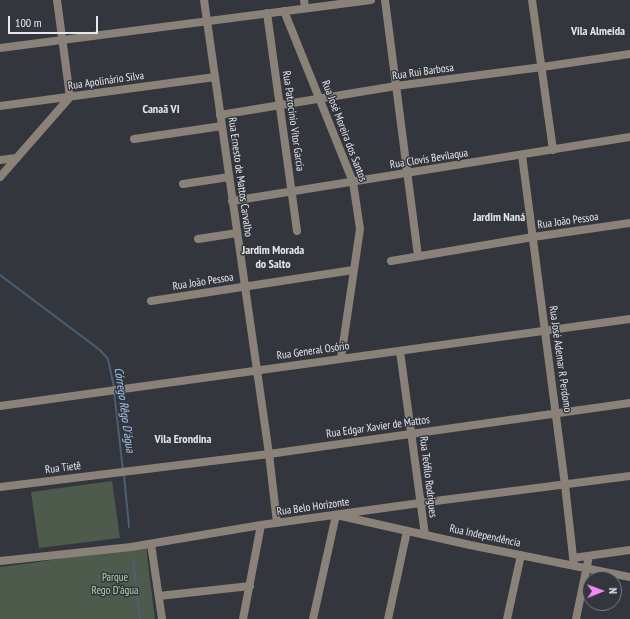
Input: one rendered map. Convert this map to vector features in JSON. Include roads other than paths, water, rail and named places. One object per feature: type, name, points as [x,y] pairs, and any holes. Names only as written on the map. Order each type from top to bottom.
[{"type":"street","points":[[0,177],[70,97],[57,0]]},
{"type":"street","name":"Rua Ernesto de Mattos Carvalho","points":[[204,0],[269,454],[277,523]]},
{"type":"street","points":[[0,48],[284,11],[305,4],[371,0]]},
{"type":"street","points":[[385,0],[418,256]]},
{"type":"street","points":[[532,0],[553,150]]},
{"type":"street","name":"Rua José Moreira dos Santos","points":[[284,11],[353,182],[360,229],[340,358]]},
{"type":"street","name":"Rua Patrocinio Vitor Garcia","points":[[267,13],[297,231]]},
{"type":"street","name":"Rua Rui Barbosa","points":[[220,115],[396,86],[630,54]]},
{"type":"street","name":"Rua Apolinário Silva","points":[[0,106],[215,77]]},
{"type":"street","points":[[134,139],[222,126]]},
{"type":"street","name":"Rua Clovis Bevilaqua","points":[[232,201],[630,137]]},
{"type":"street","name":"Rua José Ademar R Perdomo","points":[[522,155],[574,562]]},
{"type":"street","points":[[0,160],[16,158]]},
{"type":"street","points":[[183,184],[229,177]]},
{"type":"street","name":"Rua João Pessoa","points":[[391,261],[533,237],[630,223]]},
{"type":"street","points":[[198,239],[237,233]]},
{"type":"street","name":"Rua João Pessoa","points":[[151,301],[353,270]]},
{"type":"street","name":"Rua General Osório","points":[[0,406],[630,319]]},
{"type":"street","name":"Rua Teófilo Rodrigues","points":[[400,351],[425,535]]},
{"type":"street","name":"Rua Edgar Xavier de Mattos","points":[[129,471],[269,454],[630,403]]},
{"type":"street","name":"Rua Tietê","points":[[0,487],[129,471]]},
{"type":"street","name":"Rua Belo Horizonte","points":[[0,561],[151,544],[261,525],[630,476]]},
{"type":"street","points":[[313,619],[336,515]]},
{"type":"street","name":"Rua Independência","points":[[336,515],[521,555],[574,562],[587,568],[630,577]]},
{"type":"street","points":[[243,619],[261,525]]},
{"type":"street","points":[[388,619],[407,531]]},
{"type":"street","points":[[151,544],[160,596],[162,619]]},
{"type":"street","points":[[574,562],[589,556],[630,550]]},
{"type":"street","points":[[507,619],[521,555]]},
{"type":"street","points":[[576,619],[589,556]]},
{"type":"street","points":[[160,596],[250,586]]},
{"type":"waterway","name":"Córrego Rêgo D'água","points":[[0,275],[100,350],[108,359],[114,387]]},
{"type":"waterway","name":"Córrego Rêgo D'água","points":[[114,391],[123,471]]},
{"type":"waterway","name":"Córrego Rêgo D'água","points":[[124,475],[129,527]]},
{"type":"waterway","points":[[133,559],[140,619]]},
{"type":"district","name":"Vila Almeida","points":[[598,32]]},
{"type":"district","name":"Canaã VI","points":[[161,110]]},
{"type":"district","name":"Jardim Naná","points":[[499,218]]},
{"type":"district","name":"Jardim Morada do Salto","points":[[273,258]]},
{"type":"district","name":"Vila Erondina","points":[[183,440]]},
{"type":"park label","name":"Parque Rego D'água","points":[[115,584]]}]
